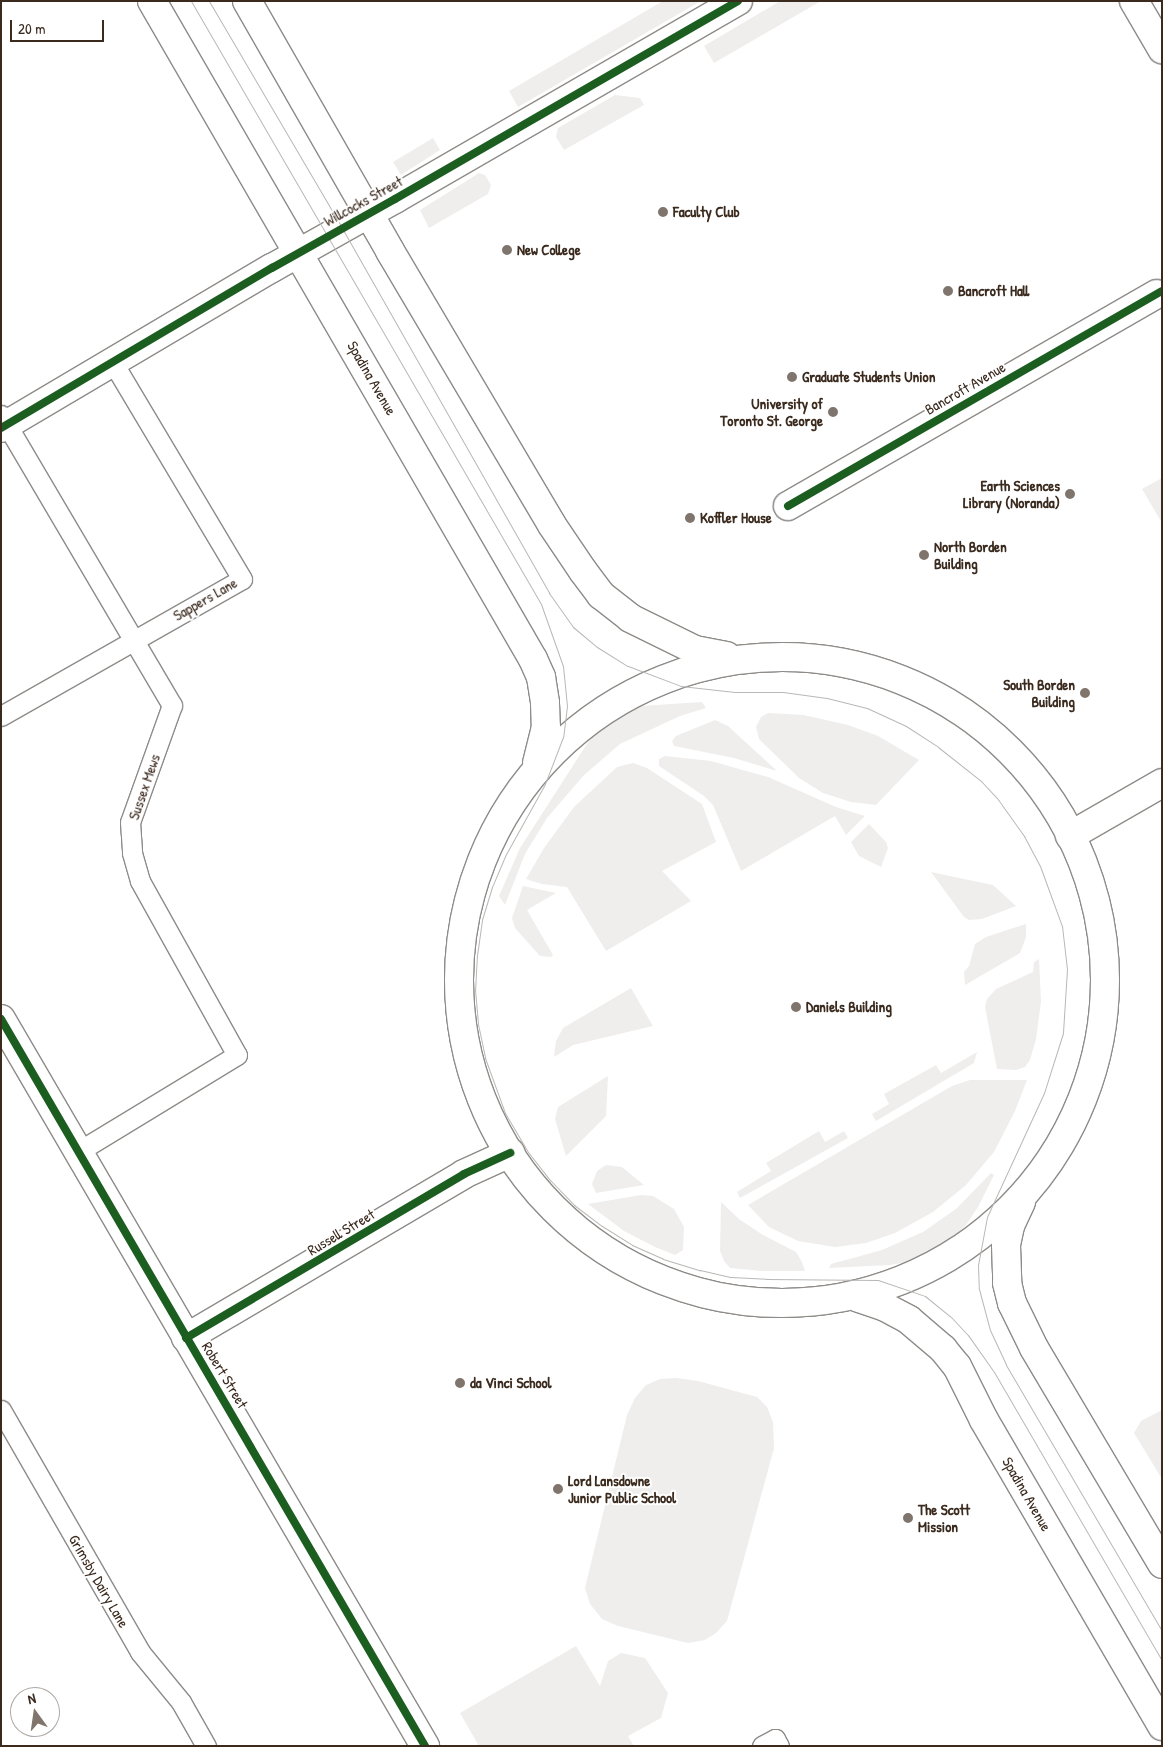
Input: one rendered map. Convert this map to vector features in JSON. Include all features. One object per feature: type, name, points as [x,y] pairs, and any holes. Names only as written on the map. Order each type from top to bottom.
[{"type":"main road","name":"Spadina Avenue","points":[[152,1],[533,659],[541,677],[546,727],[536,767]]},
{"type":"main road","points":[[246,1],[552,525],[601,595],[630,618],[695,650],[747,658]]},
{"type":"main road","name":"Willcocks Street","points":[[3,422],[112,363],[298,253],[738,1]]},
{"type":"main road","points":[[1134,1],[1162,49]]},
{"type":"main road","name":"Bancroft Avenue","points":[[788,506],[1156,294]]},
{"type":"main road","points":[[787,657],[826,660],[864,668],[892,677],[936,697],[970,718],[1000,742],[1051,802],[1070,836],[1085,872],[1098,916],[1104,956],[1101,1029],[1088,1082],[1067,1132],[1026,1192],[1005,1215],[949,1258],[896,1285],[859,1298],[814,1305],[775,1305],[735,1301],[696,1293],[659,1279],[624,1262],[590,1240],[561,1214],[539,1190],[510,1152],[492,1120],[478,1085],[467,1049],[461,1012],[462,946],[469,900],[480,864],[494,830],[513,797],[536,767],[563,737],[588,715],[638,685],[688,667],[747,658],[787,657]]},
{"type":"main road","points":[[1070,836],[1162,783]]},
{"type":"main road","name":"Robert Street","points":[[1,1019],[186,1338],[207,1368],[425,1746]]},
{"type":"main road","name":"Russell Street","points":[[186,1338],[464,1174],[510,1152]]},
{"type":"main road","points":[[1026,1192],[1014,1217],[1006,1245],[1007,1283],[1012,1303],[1034,1348],[1154,1536],[1162,1564]]},
{"type":"main road","name":"Spadina Avenue","points":[[859,1298],[885,1307],[909,1320],[938,1343],[956,1366],[984,1420],[1162,1726]]},
{"type":"lane","name":"Sappers Lane","points":[[1,716],[242,579],[112,363]]},
{"type":"lane","name":"Sussex Mews","points":[[3,422],[172,705],[130,822],[132,853],[140,881],[237,1056],[78,1151]]},
{"type":"lane","name":"Grimsby Dairy Lane","points":[[1,1410],[140,1652],[181,1702],[206,1746]]},
{"type":"lane","points":[[762,1746],[775,1739],[779,1746]]},
{"type":"shaded area","points":[[663,1],[701,1],[518,107],[509,91]]},
{"type":"shaded area","points":[[780,1],[821,1],[714,63],[704,46]]},
{"type":"shaded area","points":[[615,95],[640,98],[644,105],[564,150],[556,137],[558,128]]},
{"type":"shaded area","points":[[433,138],[440,150],[401,175],[393,162]]},
{"type":"shaded area","points":[[479,173],[485,175],[491,185],[488,194],[429,228],[420,210]]},
{"type":"shaded area","points":[[1162,478],[1162,523],[1142,489]]},
{"type":"shaded area","points":[[702,702],[706,708],[680,716],[620,744],[584,775],[547,818],[525,854],[505,905],[499,896],[520,848],[603,719],[609,713],[626,707]]},
{"type":"shaded area","points":[[768,713],[804,715],[848,725],[878,736],[919,760],[876,805],[851,802],[823,793],[799,778],[759,739],[756,727],[761,717]]},
{"type":"shaded area","points":[[715,720],[728,726],[777,771],[734,758],[674,746],[672,741],[676,736]]},
{"type":"shaded area","points":[[665,756],[711,761],[768,777],[836,807],[865,816],[846,835],[835,816],[741,871],[713,805],[704,796],[659,766],[659,759]]},
{"type":"shaded area","points":[[633,763],[647,768],[702,804],[716,842],[662,871],[691,901],[606,951],[567,887],[542,884],[526,879],[544,848],[574,807],[617,767]]},
{"type":"shaded area","points":[[869,824],[886,842],[888,848],[881,867],[859,856],[851,842]]},
{"type":"shaded area","points":[[931,872],[993,885],[1016,906],[982,919],[969,920],[964,917]]},
{"type":"shaded area","points":[[523,886],[556,893],[527,910],[553,955],[551,957],[540,956],[515,928],[512,918]]},
{"type":"shaded area","points":[[1026,924],[1026,937],[1020,953],[965,985],[964,972],[969,966],[975,944],[986,937]]},
{"type":"shaded area","points":[[1039,959],[1041,1002],[1036,1039],[1030,1060],[1025,1067],[1016,1070],[997,1069],[985,1007],[987,999],[996,989],[1033,972],[1034,962]]},
{"type":"shaded area","points":[[631,988],[653,1026],[573,1045],[554,1057],[556,1041],[563,1028]]},
{"type":"shaded area","points":[[977,1052],[974,1063],[876,1121],[872,1114],[889,1104],[884,1094],[936,1065],[941,1073]]},
{"type":"shaded area","points":[[608,1076],[606,1116],[566,1156],[555,1119],[558,1107]]},
{"type":"shaded area","points":[[970,1080],[1027,1080],[1015,1111],[994,1152],[966,1185],[933,1212],[895,1233],[866,1243],[835,1247],[798,1241],[769,1227],[748,1205],[952,1086]]},
{"type":"shaded area","points":[[819,1131],[825,1142],[844,1131],[848,1138],[740,1198],[737,1192],[771,1171],[766,1163]]},
{"type":"shaded area","points":[[606,1165],[622,1167],[644,1185],[596,1193],[592,1184],[597,1171]]},
{"type":"shaded area","points":[[991,1173],[994,1175],[978,1207],[966,1225],[951,1240],[934,1252],[913,1261],[890,1265],[829,1268],[831,1264],[882,1250],[923,1232],[956,1209]]},
{"type":"shaded area","points":[[641,1195],[653,1196],[674,1209],[684,1227],[683,1250],[675,1255],[655,1247],[624,1231],[588,1204]]},
{"type":"shaded area","points":[[721,1202],[739,1219],[763,1235],[796,1252],[805,1271],[761,1271],[730,1268],[724,1261],[720,1251]]},
{"type":"shaded area","points":[[676,1378],[698,1381],[757,1397],[767,1407],[773,1422],[774,1448],[727,1621],[716,1633],[705,1640],[688,1643],[618,1626],[602,1619],[590,1604],[585,1588],[627,1415],[635,1398],[646,1385],[660,1379]]},
{"type":"shaded area","points":[[1162,1410],[1162,1479],[1134,1433],[1141,1421]]},
{"type":"shaded area","points":[[576,1646],[600,1686],[608,1661],[621,1653],[645,1658],[668,1693],[661,1718],[628,1736],[634,1746],[479,1746],[460,1713]]},
{"type":"tram line","points":[[191,1],[541,604],[563,666],[567,706],[563,737],[545,784],[506,854],[492,887],[482,920],[477,954],[475,989],[478,1024],[485,1058],[505,1113],[528,1152],[550,1180],[574,1205],[632,1245],[663,1259],[731,1277],[878,1280],[925,1296],[951,1317],[968,1335],[994,1372],[1162,1661]]},
{"type":"tram line","points":[[209,1],[342,228],[549,593],[573,627],[597,647],[628,666],[681,686],[735,692],[783,692],[827,698],[867,708],[906,726],[938,747],[981,781],[997,798],[1024,836],[1040,866],[1062,926],[1067,969],[1063,1033],[1044,1093],[987,1217],[978,1265],[979,1289],[990,1330],[1006,1365],[1162,1631]]},
{"type":"cycle path","points":[[1,428],[272,268],[738,1]]},
{"type":"cycle path","points":[[788,506],[1162,291]]},
{"type":"cycle path","points":[[1,1019],[425,1746]]},
{"type":"cycle path","points":[[186,1338],[464,1174],[510,1153]]},
{"type":"place","name":"Faculty Club","points":[[663,212]]},
{"type":"place","name":"New College","points":[[507,250]]},
{"type":"place","name":"Bancroft Hall","points":[[948,291]]},
{"type":"place","name":"Graduate Students Union","points":[[792,377]]},
{"type":"place","name":"University of Toronto St. George","points":[[833,412]]},
{"type":"place","name":"Earth Sciences Library (Noranda)","points":[[1070,494]]},
{"type":"place","name":"Koffler House","points":[[690,518]]},
{"type":"place","name":"North Borden Building","points":[[924,555]]},
{"type":"place","name":"South Borden Building","points":[[1085,693]]},
{"type":"place","name":"Daniels Building","points":[[796,1007]]},
{"type":"place","name":"da Vinci School","points":[[460,1383]]},
{"type":"place","name":"Lord Lansdowne Junior Public School","points":[[558,1489]]},
{"type":"place","name":"The Scott Mission","points":[[908,1518]]}]
